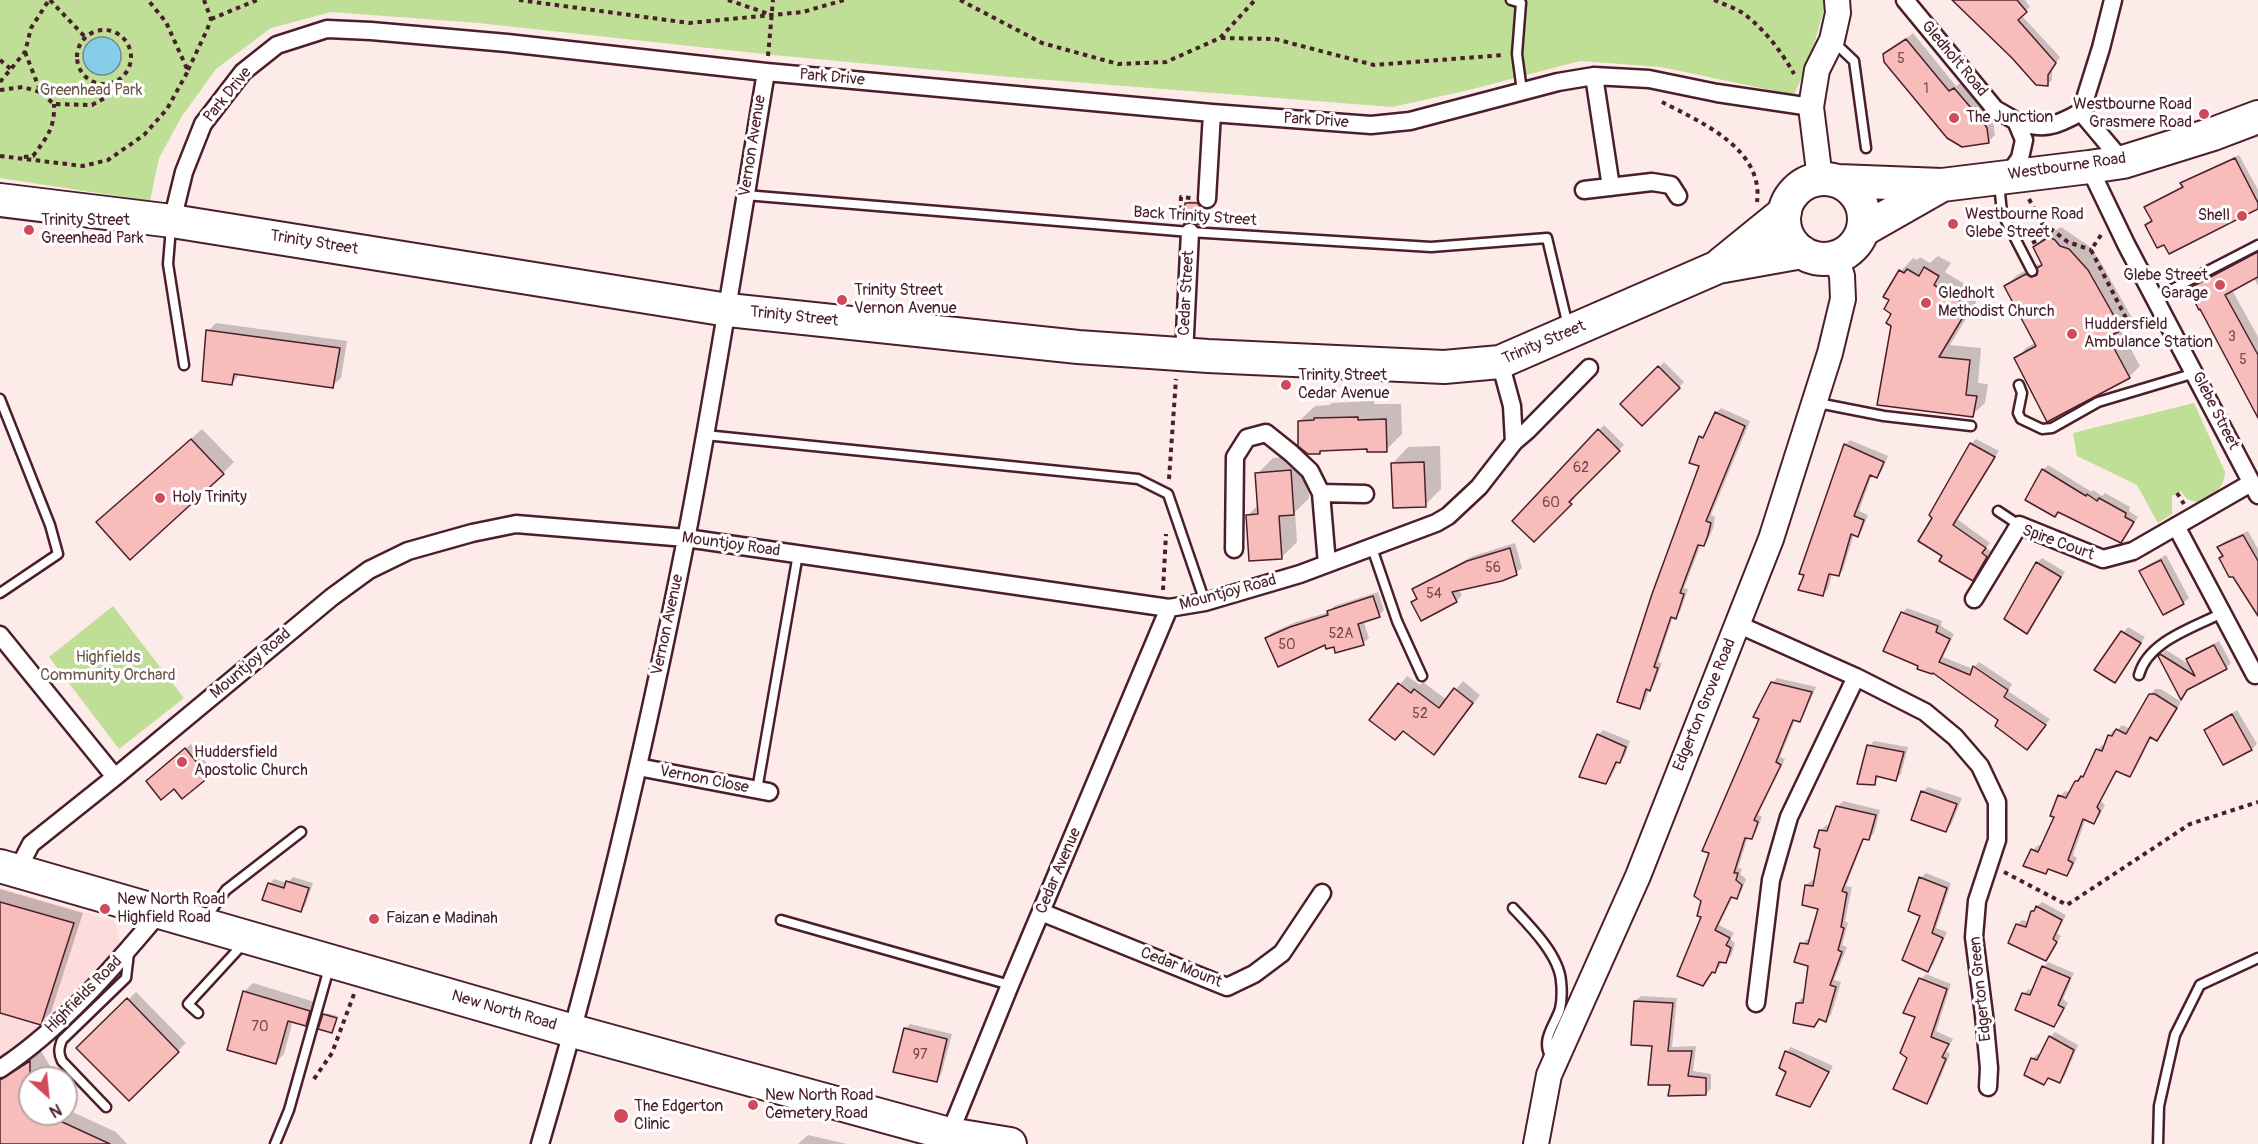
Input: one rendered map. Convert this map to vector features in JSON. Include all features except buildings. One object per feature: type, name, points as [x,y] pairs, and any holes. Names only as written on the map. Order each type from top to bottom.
[{"type":"highway","name":"Westbourne Road","points":[[1829,180],[1942,184],[2089,167],[2123,162],[2213,134],[2258,117]]},
{"type":"highway","points":[[1829,180],[1848,187],[1857,195],[1865,218],[1863,230],[1857,242],[1848,251],[1836,257],[1824,258],[1812,257],[1802,252],[1788,234],[1785,212],[1789,199],[1797,189],[1808,183],[1829,180]]},
{"type":"highway","name":"Westbourne Road","points":[[1863,230],[1942,184]]},
{"type":"highway","name":"Trinity Street","points":[[0,200],[172,221],[728,310],[1067,346],[1444,367],[1500,362],[1718,267],[1802,252]]},
{"type":"highway","name":"Trinity Street","points":[[1718,267],[1785,212]]},
{"type":"highway","name":"New North Road","points":[[9,868],[947,1139],[1010,1144]]},
{"type":"street","points":[[1829,180],[1811,106],[1817,70],[1832,40],[1838,13],[1837,0]]},
{"type":"street","name":"Gledholt Road","points":[[1905,0],[1995,109],[2016,121]]},
{"type":"street","points":[[2016,121],[2034,127],[2059,124],[2081,112],[2113,0]]},
{"type":"street","name":"Park Drive","points":[[172,221],[184,172],[203,124],[243,72],[277,45],[327,29],[507,43],[766,72],[1212,113],[1371,125],[1410,121],[1558,82],[1594,76],[1649,79],[1717,93],[1811,106]]},
{"type":"street","name":"Vernon Avenue","points":[[540,1144],[573,1031],[638,767],[705,435],[728,310],[766,72]]},
{"type":"street","points":[[1594,76],[1611,187]]},
{"type":"street","points":[[2081,112],[2123,162]]},
{"type":"street","points":[[1207,199],[1212,113]]},
{"type":"street","points":[[2009,176],[2020,158],[2024,140],[2016,121]]},
{"type":"street","name":"Glebe Street","points":[[2089,167],[2115,223],[2255,489]]},
{"type":"street","points":[[1584,190],[1653,182],[1671,185],[1678,196]]},
{"type":"street","name":"Cedar Street","points":[[1181,354],[1190,232]]},
{"type":"street","name":"Edgerton Grove Road","points":[[1536,1144],[1549,1076],[1638,876],[1771,539],[1830,352],[1843,299],[1842,276],[1836,257]]},
{"type":"street","points":[[1500,362],[1512,406],[1514,442]]},
{"type":"street","name":"Mountjoy Road","points":[[9,868],[31,844],[332,597],[369,570],[408,551],[472,533],[516,524],[686,538],[1165,608],[1205,602],[1327,564],[1423,529],[1448,516],[1491,473],[1514,442],[1590,368]]},
{"type":"street","points":[[1234,549],[1235,457],[1247,438],[1266,433],[1310,471],[1322,493],[1327,564]]},
{"type":"street","name":"Spire Court","points":[[1974,599],[2019,525],[2103,559],[2133,551],[2176,526],[2255,489]]},
{"type":"street","points":[[1322,493],[1365,494]]},
{"type":"street","points":[[2176,526],[2255,675]]},
{"type":"street","name":"Cedar Avenue","points":[[947,1139],[1165,608]]},
{"type":"street","name":"Edgerton Green","points":[[1737,624],[1856,677],[1925,712],[1955,737],[1980,766],[1997,802],[1997,840],[1977,901],[1974,938],[1985,1026],[1988,1087]]},
{"type":"street","points":[[0,635],[115,777]]},
{"type":"street","points":[[1756,1003],[1771,880],[1789,817],[1856,677]]},
{"type":"street","name":"Vernon Close","points":[[638,767],[763,791]]},
{"type":"street","name":"Cedar Mount","points":[[1041,912],[1227,987],[1254,974],[1282,954],[1322,893]]},
{"type":"street","name":"Highfields Road","points":[[0,1069],[50,1030],[116,965],[160,912]]},
{"type":"lane","points":[[1511,0],[1521,3],[1517,54],[1522,91]]},
{"type":"lane","points":[[1832,40],[1854,61],[1866,148]]},
{"type":"lane","points":[[2009,176],[2000,206],[2031,271]]},
{"type":"lane","name":"Back Trinity Street","points":[[745,195],[1190,232],[1431,247],[1547,238],[1570,332]]},
{"type":"lane","points":[[172,221],[168,264],[184,365]]},
{"type":"lane","points":[[2155,298],[2258,245]]},
{"type":"lane","points":[[2019,385],[2022,393],[2018,413],[2021,419],[2042,429],[2052,428],[2097,400],[2195,373]]},
{"type":"lane","points":[[0,399],[51,525],[58,554],[0,593]]},
{"type":"lane","points":[[1814,402],[1884,416],[1971,426]]},
{"type":"lane","points":[[705,435],[1138,479],[1168,494],[1205,602]]},
{"type":"lane","points":[[1998,511],[2019,525]]},
{"type":"lane","points":[[1372,548],[1397,621],[1422,676]]},
{"type":"lane","points":[[763,791],[798,554]]},
{"type":"lane","points":[[2139,675],[2145,658],[2156,648],[2222,613]]},
{"type":"lane","points":[[201,924],[226,890],[301,832]]},
{"type":"lane","points":[[1513,908],[1539,936],[1562,979],[1561,1001],[1548,1034],[1547,1043],[1548,1052],[1555,1062]]},
{"type":"lane","points":[[781,920],[1010,985]]},
{"type":"lane","points":[[198,1013],[188,1004],[248,938]]},
{"type":"lane","points":[[106,1107],[62,1061],[59,1055],[60,1047],[62,1040],[126,978],[130,948]]},
{"type":"lane","points":[[2158,1144],[2159,1106],[2175,1035],[2200,985],[2258,958]]},
{"type":"lane","points":[[275,1144],[289,1110],[330,962]]},
{"type":"path","points":[[0,82],[25,52],[31,28],[50,0],[85,37]]},
{"type":"path","points":[[148,0],[166,22],[188,71]]},
{"type":"path","points":[[0,156],[83,166],[108,160],[144,135],[167,109],[207,30],[211,19],[204,0]]},
{"type":"path","points":[[211,19],[255,0]]},
{"type":"path","points":[[519,0],[690,23],[804,12],[844,0]]},
{"type":"path","points":[[728,0],[773,15]]},
{"type":"path","points":[[766,72],[773,0]]},
{"type":"path","points":[[960,0],[1042,43],[1118,64],[1167,62],[1220,38],[1255,0]]},
{"type":"path","points":[[1714,0],[1741,12],[1764,33],[1789,64],[1811,106]]},
{"type":"path","points":[[0,90],[23,87],[41,93],[54,104],[92,105],[110,95],[124,76],[129,68],[131,59],[127,41],[120,35],[102,30],[85,37],[76,52],[79,69],[84,76],[100,85],[108,84],[124,76]]},
{"type":"path","points":[[1220,38],[1275,39],[1374,65],[1517,54]]},
{"type":"path","points":[[25,52],[41,93]]},
{"type":"path","points":[[0,60],[12,70]]},
{"type":"path","points":[[1658,99],[1700,121],[1726,138],[1748,161],[1757,182],[1758,198],[1749,242]]},
{"type":"path","points":[[15,158],[33,156],[55,121],[54,104]]},
{"type":"path","points":[[2009,176],[2030,202],[2048,235],[2021,249]]},
{"type":"path","points":[[2040,221],[2068,242],[2091,249],[2126,318],[2157,332],[2174,333]]},
{"type":"path","points":[[2091,249],[2105,230],[2115,223]]},
{"type":"path","points":[[1165,608],[1168,494],[1181,354]]},
{"type":"path","points":[[1988,864],[2067,905],[2190,824],[2258,802]]},
{"type":"path","points":[[309,1086],[332,1053],[363,971]]},
{"type":"shaded area","points":[[0,888],[115,921],[120,942],[108,962],[44,1025],[0,1061]]},
{"type":"green space","name":"Greenhead Park","points":[[0,0],[1825,0],[1826,2],[1810,59],[1794,95],[1661,67],[1580,61],[1392,107],[1010,77],[773,55],[478,23],[331,12],[271,28],[216,69],[182,116],[159,158],[150,201],[0,178]]},
{"type":"green space","points":[[2194,403],[2225,472],[2224,480],[2215,494],[2208,499],[2193,501],[2181,491],[2172,496],[2172,514],[2158,523],[2137,485],[2077,456],[2073,433]]},
{"type":"green space","name":"Highfields Community Orchard","points":[[113,606],[184,698],[119,749],[49,657]]},
{"type":"water","points":[[102,37],[116,42],[121,56],[116,70],[102,75],[88,70],[83,56],[88,42]]},
{"type":"place","name":"Westbourne Road Grasmere Road","points":[[2204,114]]},
{"type":"place","name":"The Junction","points":[[1954,118]]},
{"type":"place","name":"Shell","points":[[2242,216]]},
{"type":"place","name":"Westbourne Road Glebe Street","points":[[1953,224]]},
{"type":"place","name":"Trinity Street Greenhead Park","points":[[29,230]]},
{"type":"place","name":"Glebe Street Garage","points":[[2220,285]]},
{"type":"place","name":"Trinity Street Vernon Avenue","points":[[842,300]]},
{"type":"place","name":"Gledholt Methodist Church","points":[[1926,303]]},
{"type":"place","name":"Huddersfield Ambulance Station","points":[[2072,334]]},
{"type":"place","name":"Trinity Street Cedar Avenue","points":[[1286,385]]},
{"type":"place","name":"Holy Trinity","points":[[160,498]]},
{"type":"place","name":"Huddersfield Apostolic Church","points":[[182,762]]},
{"type":"place","name":"New North Road Highfield Road","points":[[105,909]]},
{"type":"place","name":"Faizan e Madinah","points":[[374,919]]},
{"type":"place","name":"New North Road Cemetery Road","points":[[753,1105]]},
{"type":"place","name":"The Edgerton Clinic","points":[[621,1116]]}]
